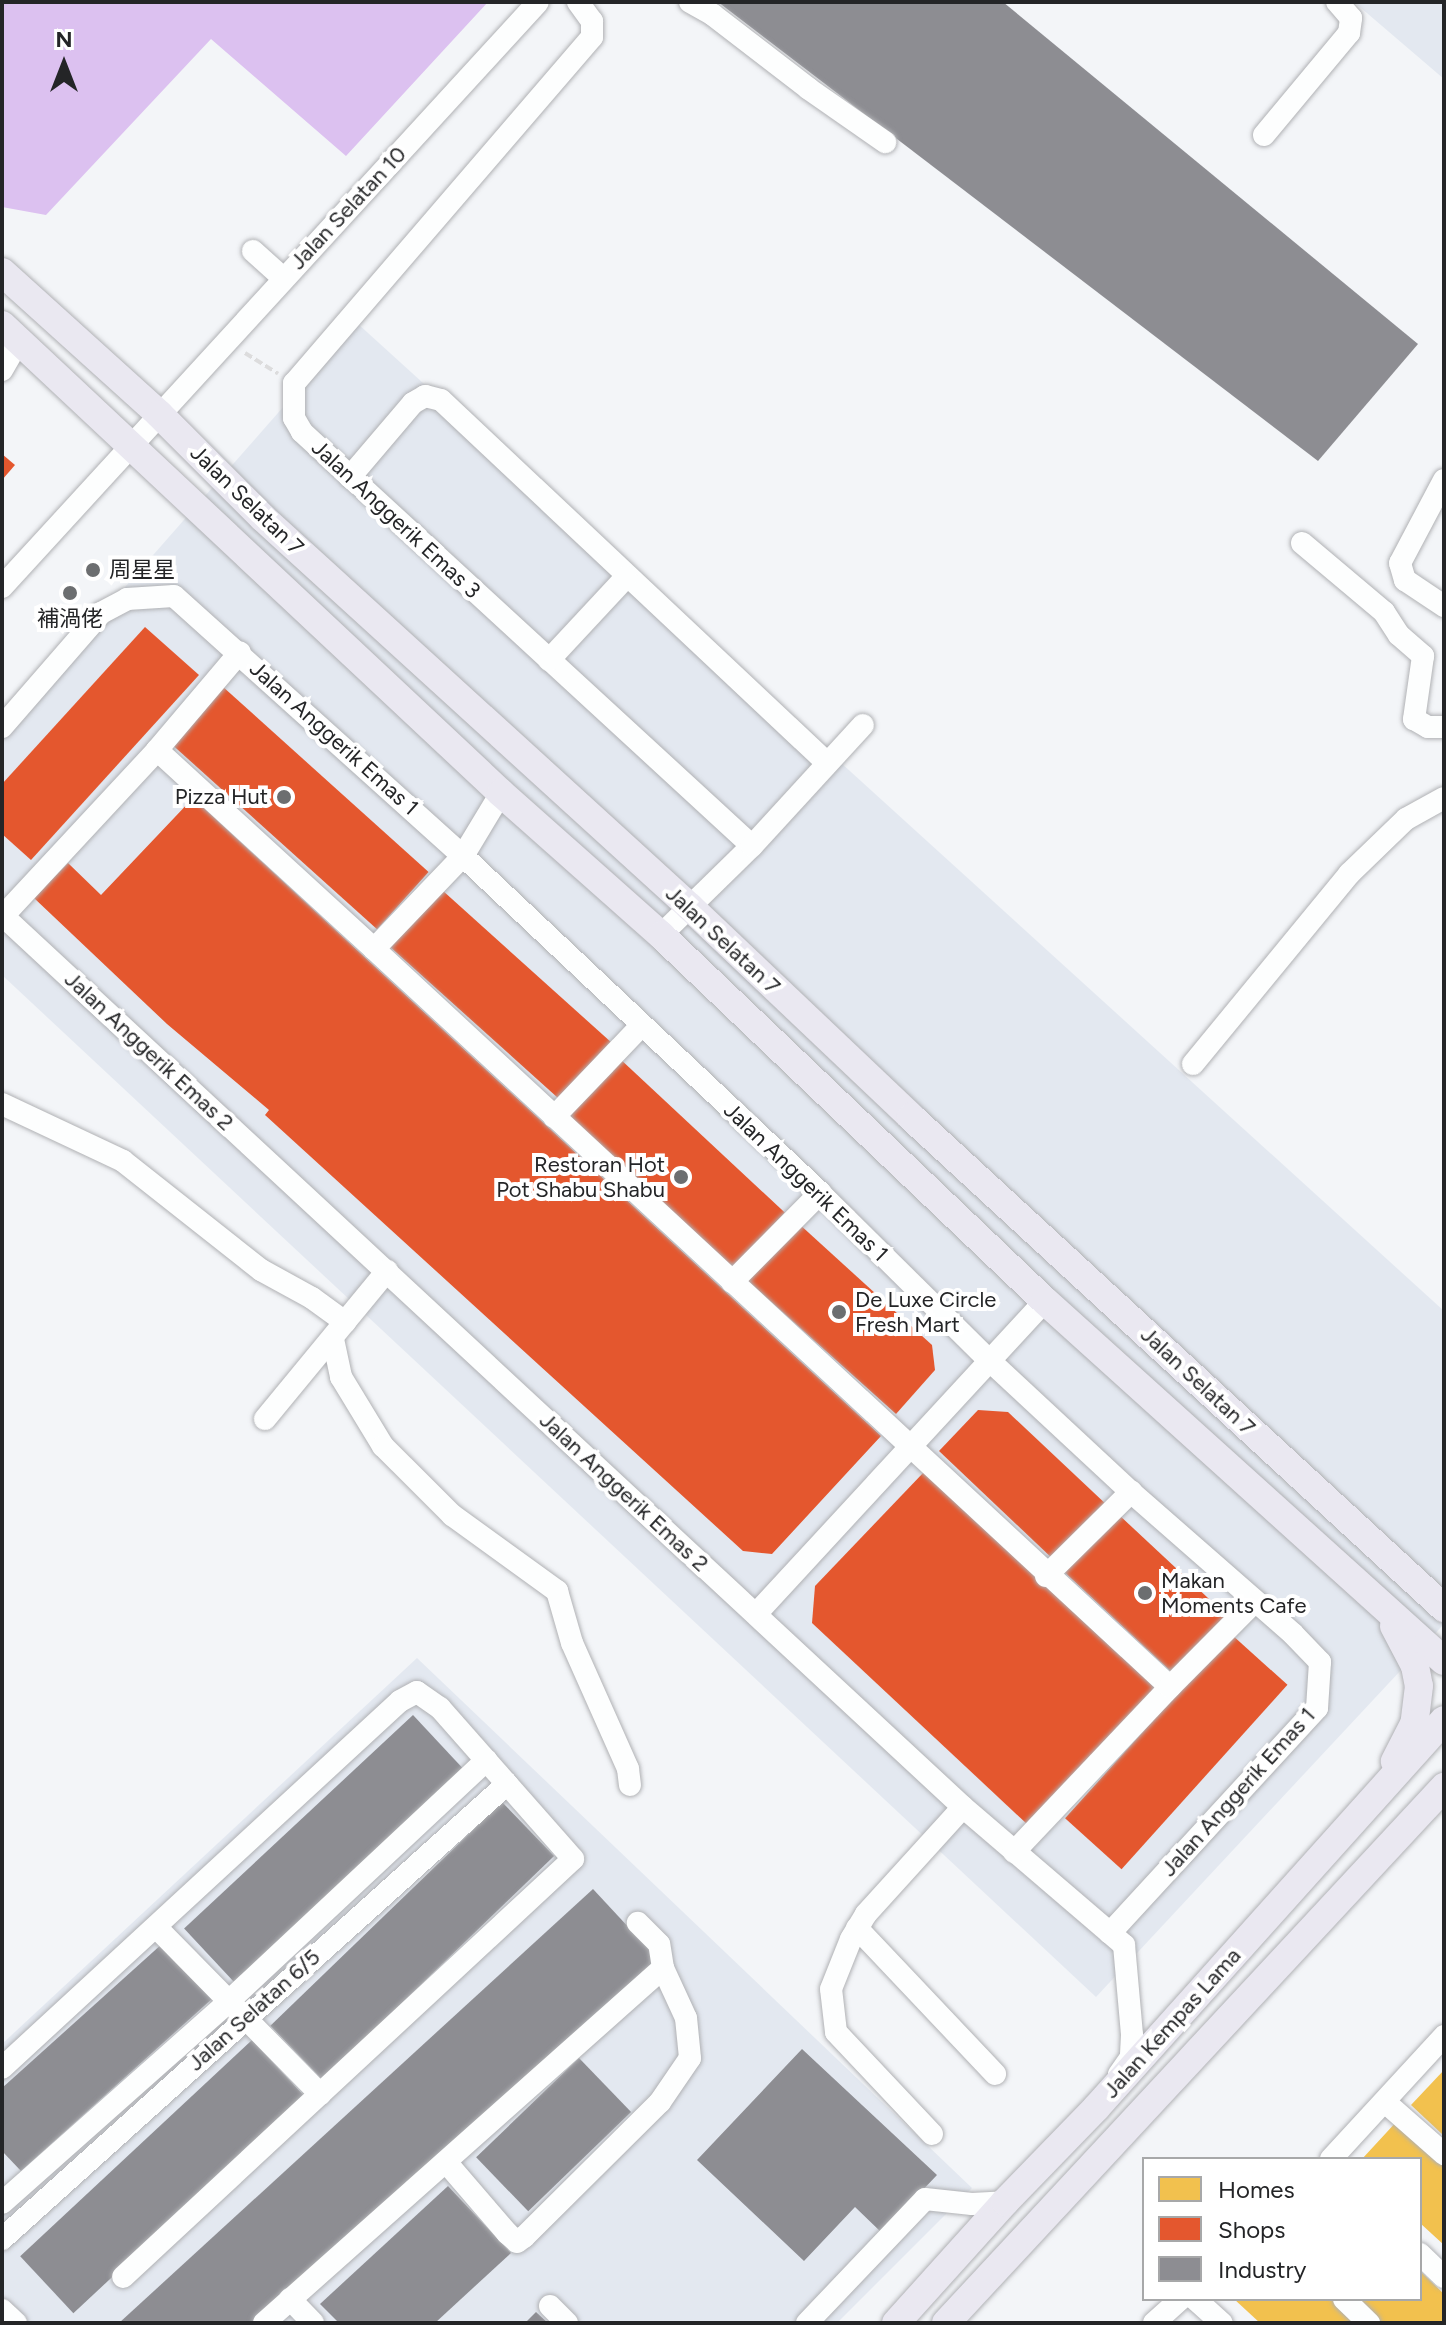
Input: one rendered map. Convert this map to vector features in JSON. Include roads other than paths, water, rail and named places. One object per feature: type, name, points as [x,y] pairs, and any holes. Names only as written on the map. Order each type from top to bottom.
[{"type":"main road","name":"Jalan Selatan 7","points":[[2,272],[159,414],[263,518],[690,907],[911,1117],[1444,1608]]},
{"type":"main road","name":"Jalan Selatan 7","points":[[10,333],[501,793],[661,935],[1045,1301],[1387,1613],[1444,1661]]},
{"type":"main road","points":[[1406,1573],[1444,1591]]},
{"type":"main road","points":[[1377,1798],[1414,1724],[1419,1686],[1411,1657],[1387,1613]]},
{"type":"main road","name":"Jalan Kempas Lama","points":[[896,2323],[1005,2202],[1096,2108],[1444,1720]]},
{"type":"main road","name":"Jalan Kempas Lama","points":[[946,2323],[1438,1793]]},
{"type":"street","name":"Jalan Selatan 10","points":[[4,580],[538,2]]},
{"type":"street","name":"Jalan Anggerik Emas 3","points":[[578,2],[592,21],[592,37],[294,383],[294,418],[302,432],[350,477],[752,846]]},
{"type":"street","points":[[690,2],[713,15],[809,89],[885,142]]},
{"type":"street","points":[[1264,135],[1349,33],[1351,18],[1337,2]]},
{"type":"street","points":[[253,251],[283,278]]},
{"type":"street","points":[[2,370],[10,333]]},
{"type":"street","points":[[350,477],[413,403],[425,396],[441,400],[827,763]]},
{"type":"street","points":[[1444,480],[1400,563],[1405,580],[1444,606]]},
{"type":"street","points":[[1302,543],[1384,612],[1399,635],[1423,656],[1414,719],[1428,727],[1444,727]]},
{"type":"street","points":[[549,660],[626,577]]},
{"type":"street","name":"Jalan Anggerik Emas 1","points":[[2,727],[101,613],[127,599],[174,596],[240,652],[463,856],[820,1193],[990,1361],[1320,1662],[1317,1708],[1110,1933]]},
{"type":"street","points":[[3,915],[157,750],[240,652]]},
{"type":"street","points":[[661,935],[752,846],[863,725]]},
{"type":"street","points":[[157,750],[1046,1576],[1170,1687]]},
{"type":"street","points":[[374,949],[463,856],[501,793]]},
{"type":"street","points":[[1193,1064],[1349,874],[1406,819],[1444,798]]},
{"type":"street","name":"Jalan Anggerik Emas 2","points":[[3,915],[963,1807],[1124,1945],[1133,2017],[1131,2057],[1096,2108]]},
{"type":"street","points":[[554,1117],[642,1025]]},
{"type":"street","points":[[2,1104],[123,1161],[339,1331],[341,1377],[383,1446],[452,1515],[557,1591],[572,1643],[628,1769],[630,1785]]},
{"type":"street","points":[[732,1282],[820,1193]]},
{"type":"street","points":[[265,1419],[387,1271]]},
{"type":"street","points":[[756,1614],[1045,1301]]},
{"type":"street","points":[[1046,1576],[1131,1492]]},
{"type":"street","points":[[1014,1852],[1255,1601]]},
{"type":"street","points":[[2,2068],[400,1701],[417,1692],[440,1708],[573,1859],[123,2277]]},
{"type":"street","points":[[2,2203],[236,2010],[487,1760]]},
{"type":"street","name":"Jalan Selatan 6/5","points":[[2,2239],[236,2010],[507,1784]]},
{"type":"street","points":[[932,2134],[836,2032],[831,1989],[857,1928],[963,1807]]},
{"type":"street","points":[[446,2162],[517,2242],[660,2102],[690,2058],[686,2018],[663,1968],[659,1944],[638,1923]]},
{"type":"street","points":[[157,1928],[320,2094]]},
{"type":"street","points":[[857,1928],[995,2074]]},
{"type":"street","points":[[264,2323],[663,1968]]},
{"type":"street","points":[[1333,2157],[1444,2036]]},
{"type":"street","points":[[1385,2102],[1444,2154]]},
{"type":"street","points":[[807,2323],[925,2199],[972,2204],[1005,2202]]},
{"type":"street","points":[[1422,2256],[1444,2277]]},
{"type":"street","points":[[290,2299],[313,2323]]},
{"type":"street","points":[[1154,2323],[1179,2301]]},
{"type":"street","points":[[1197,2301],[1222,2323]]},
{"type":"street","points":[[1346,2301],[1369,2323]]},
{"type":"street","points":[[550,2306],[567,2323]]},
{"type":"street","points":[[2,2310],[16,2323]]},
{"type":"place","name":"周星星","points":[[93,570]]},
{"type":"place","name":"補渦佬","points":[[70,593]]},
{"type":"place","name":"Pizza Hut","points":[[284,797]]},
{"type":"place","name":"Restoran Hot Pot Shabu Shabu","points":[[681,1177]]},
{"type":"place","name":"De Luxe Circle Fresh Mart","points":[[839,1312]]},
{"type":"place","name":"Makan Moments Cafe","points":[[1145,1593]]}]
